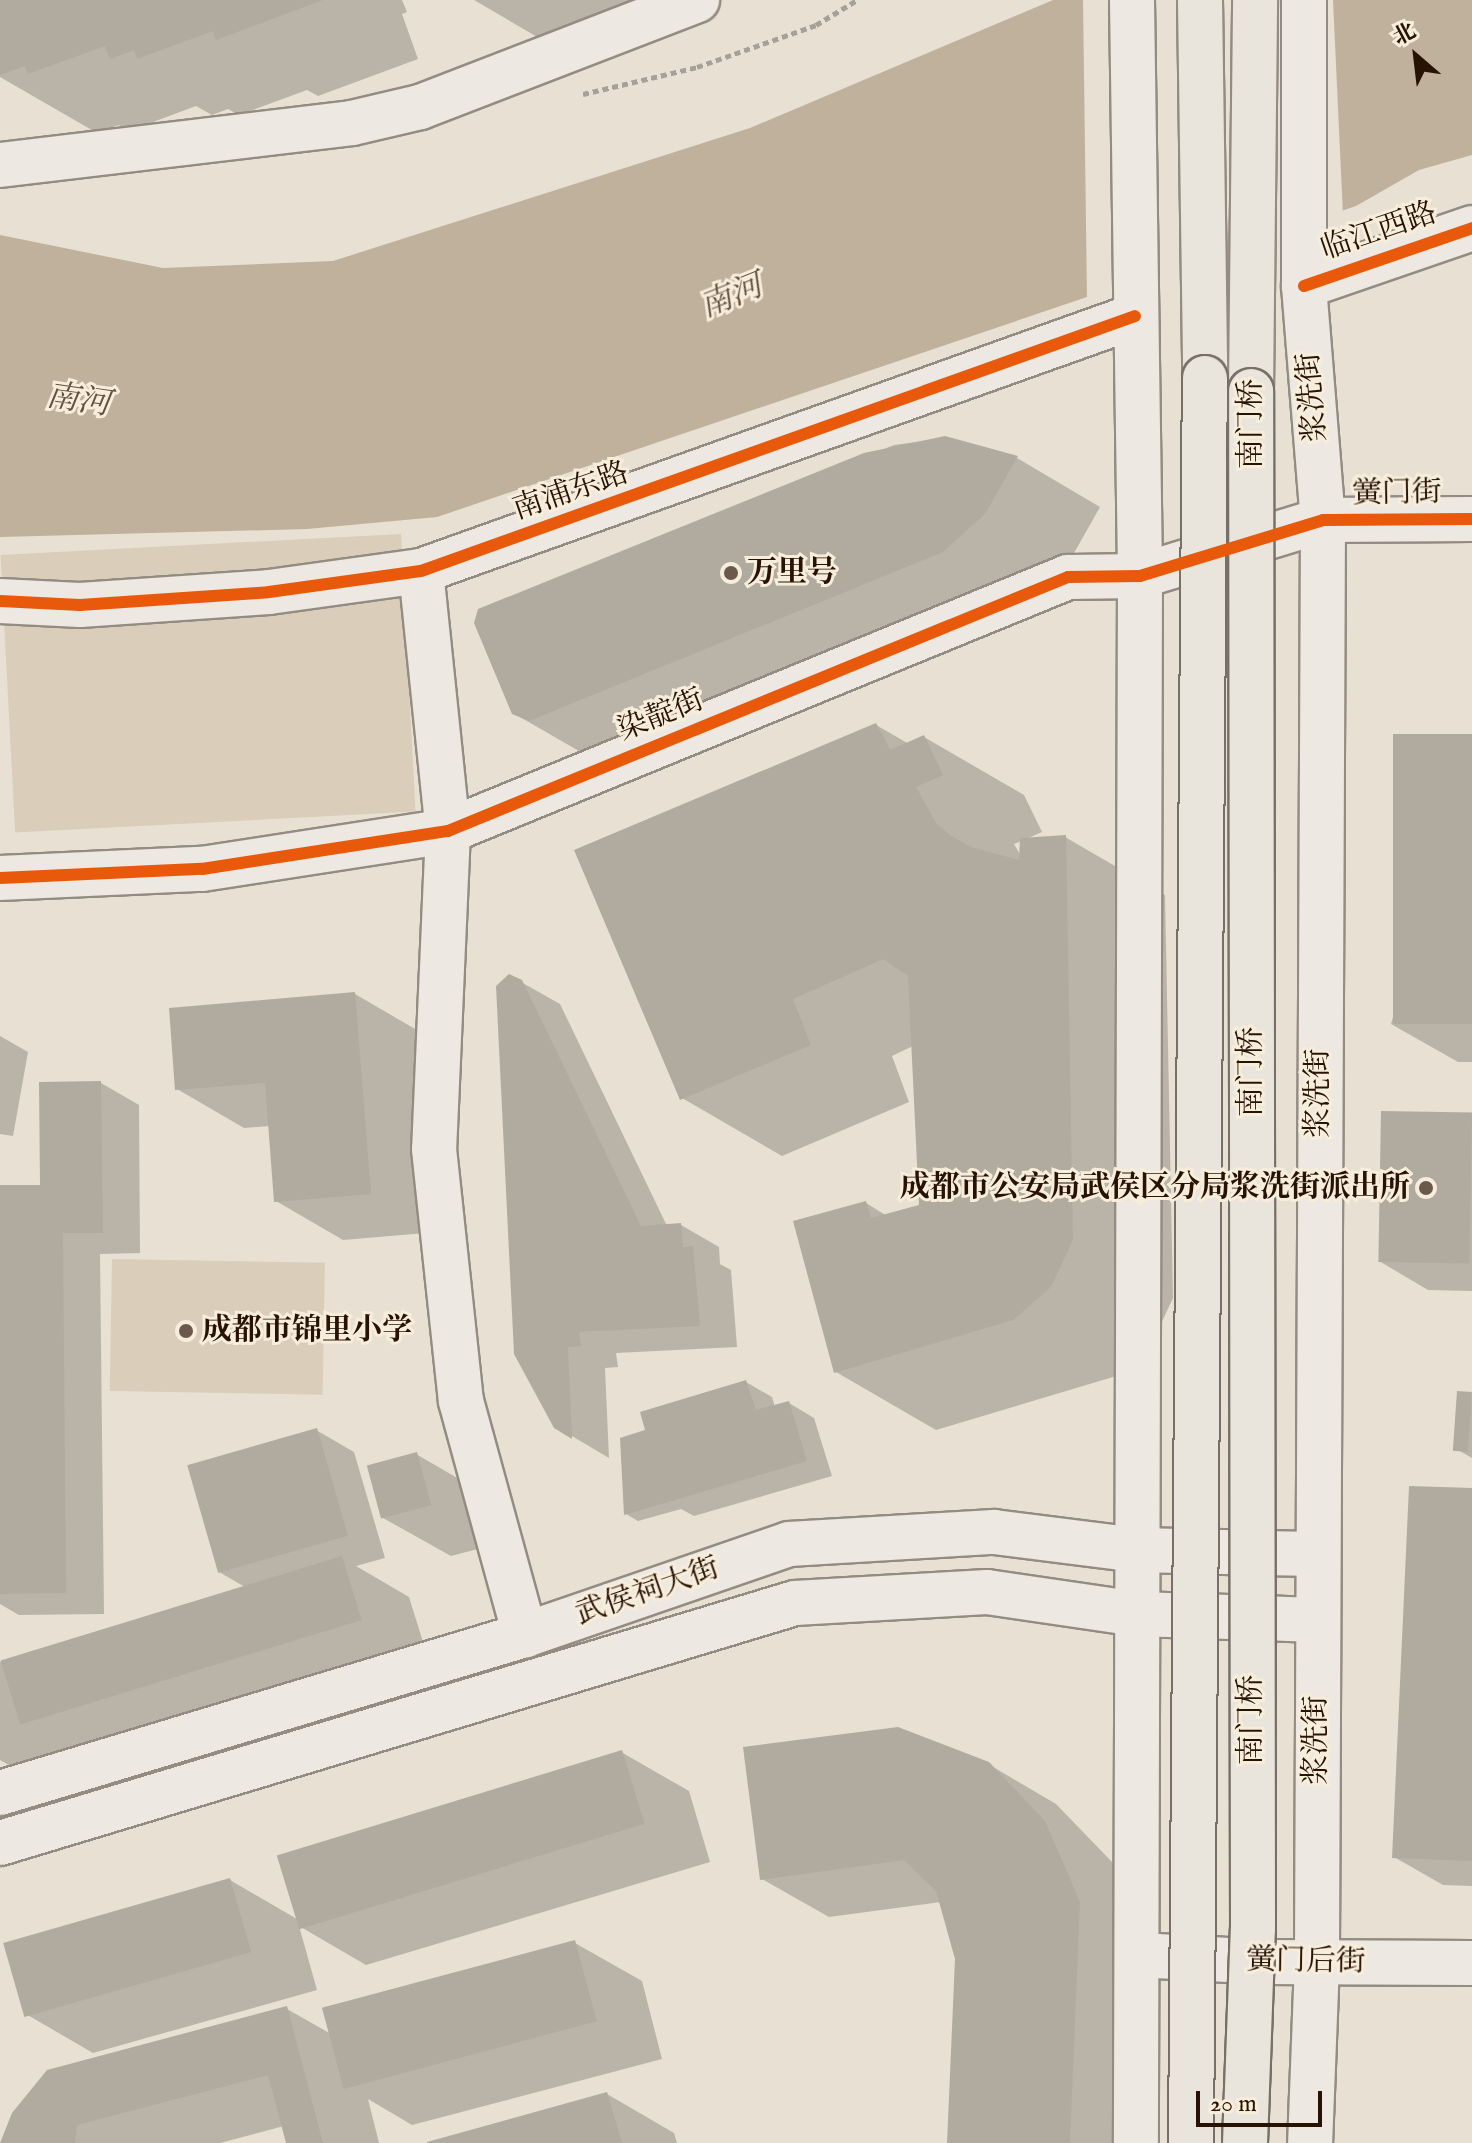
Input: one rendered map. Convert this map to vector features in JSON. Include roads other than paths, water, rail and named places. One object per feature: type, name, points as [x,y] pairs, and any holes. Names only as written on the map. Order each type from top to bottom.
[{"type":"main road","name":"南门桥","points":[[1191,2143],[1205,378],[1200,0]]},
{"type":"main road","name":"南门桥","points":[[1245,2143],[1253,1929],[1255,0]]},
{"type":"street","points":[[0,165],[352,123],[420,107],[697,0]]},
{"type":"street","points":[[1132,0],[1140,576],[1139,1955],[1136,2143]]},
{"type":"street","name":"浆洗街","points":[[1304,0],[1304,286],[1323,520],[1316,1554],[1317,1963],[1310,2143]]},
{"type":"street","name":"临江西路","points":[[1304,286],[1472,228]]},
{"type":"street","name":"南浦东路","points":[[0,601],[80,605],[269,592],[421,571],[1137,308]]},
{"type":"street","name":"黉门街","points":[[1323,520],[1472,519]]},
{"type":"street","name":"染靛街","points":[[0,878],[202,869],[448,831],[1068,577],[1140,576],[1323,520]]},
{"type":"street","points":[[421,571],[448,831],[434,1149],[461,1401],[525,1635]]},
{"type":"street","name":"武侯祠大街","points":[[0,1793],[525,1635],[789,1544],[994,1532],[1137,1550],[1316,1554]]},
{"type":"street","name":"武侯祠大街","points":[[0,1843],[795,1603],[987,1592],[1137,1614],[1317,1620]]},
{"type":"street","name":"黉门后街","points":[[1139,1955],[1317,1963],[1472,1963]]},
{"type":"water","name":"南河","points":[[1053,0],[1472,0],[1472,155],[1419,170],[1356,206],[437,517],[307,529],[0,537],[0,235],[163,268],[333,261],[750,128]]},
{"type":"place","name":"万里号","points":[[731,573]]},
{"type":"place","name":"成都市公安局武侯区分局浆洗街派出所","points":[[1426,1188]]},
{"type":"place","name":"成都市锦里小学","points":[[186,1331]]}]
